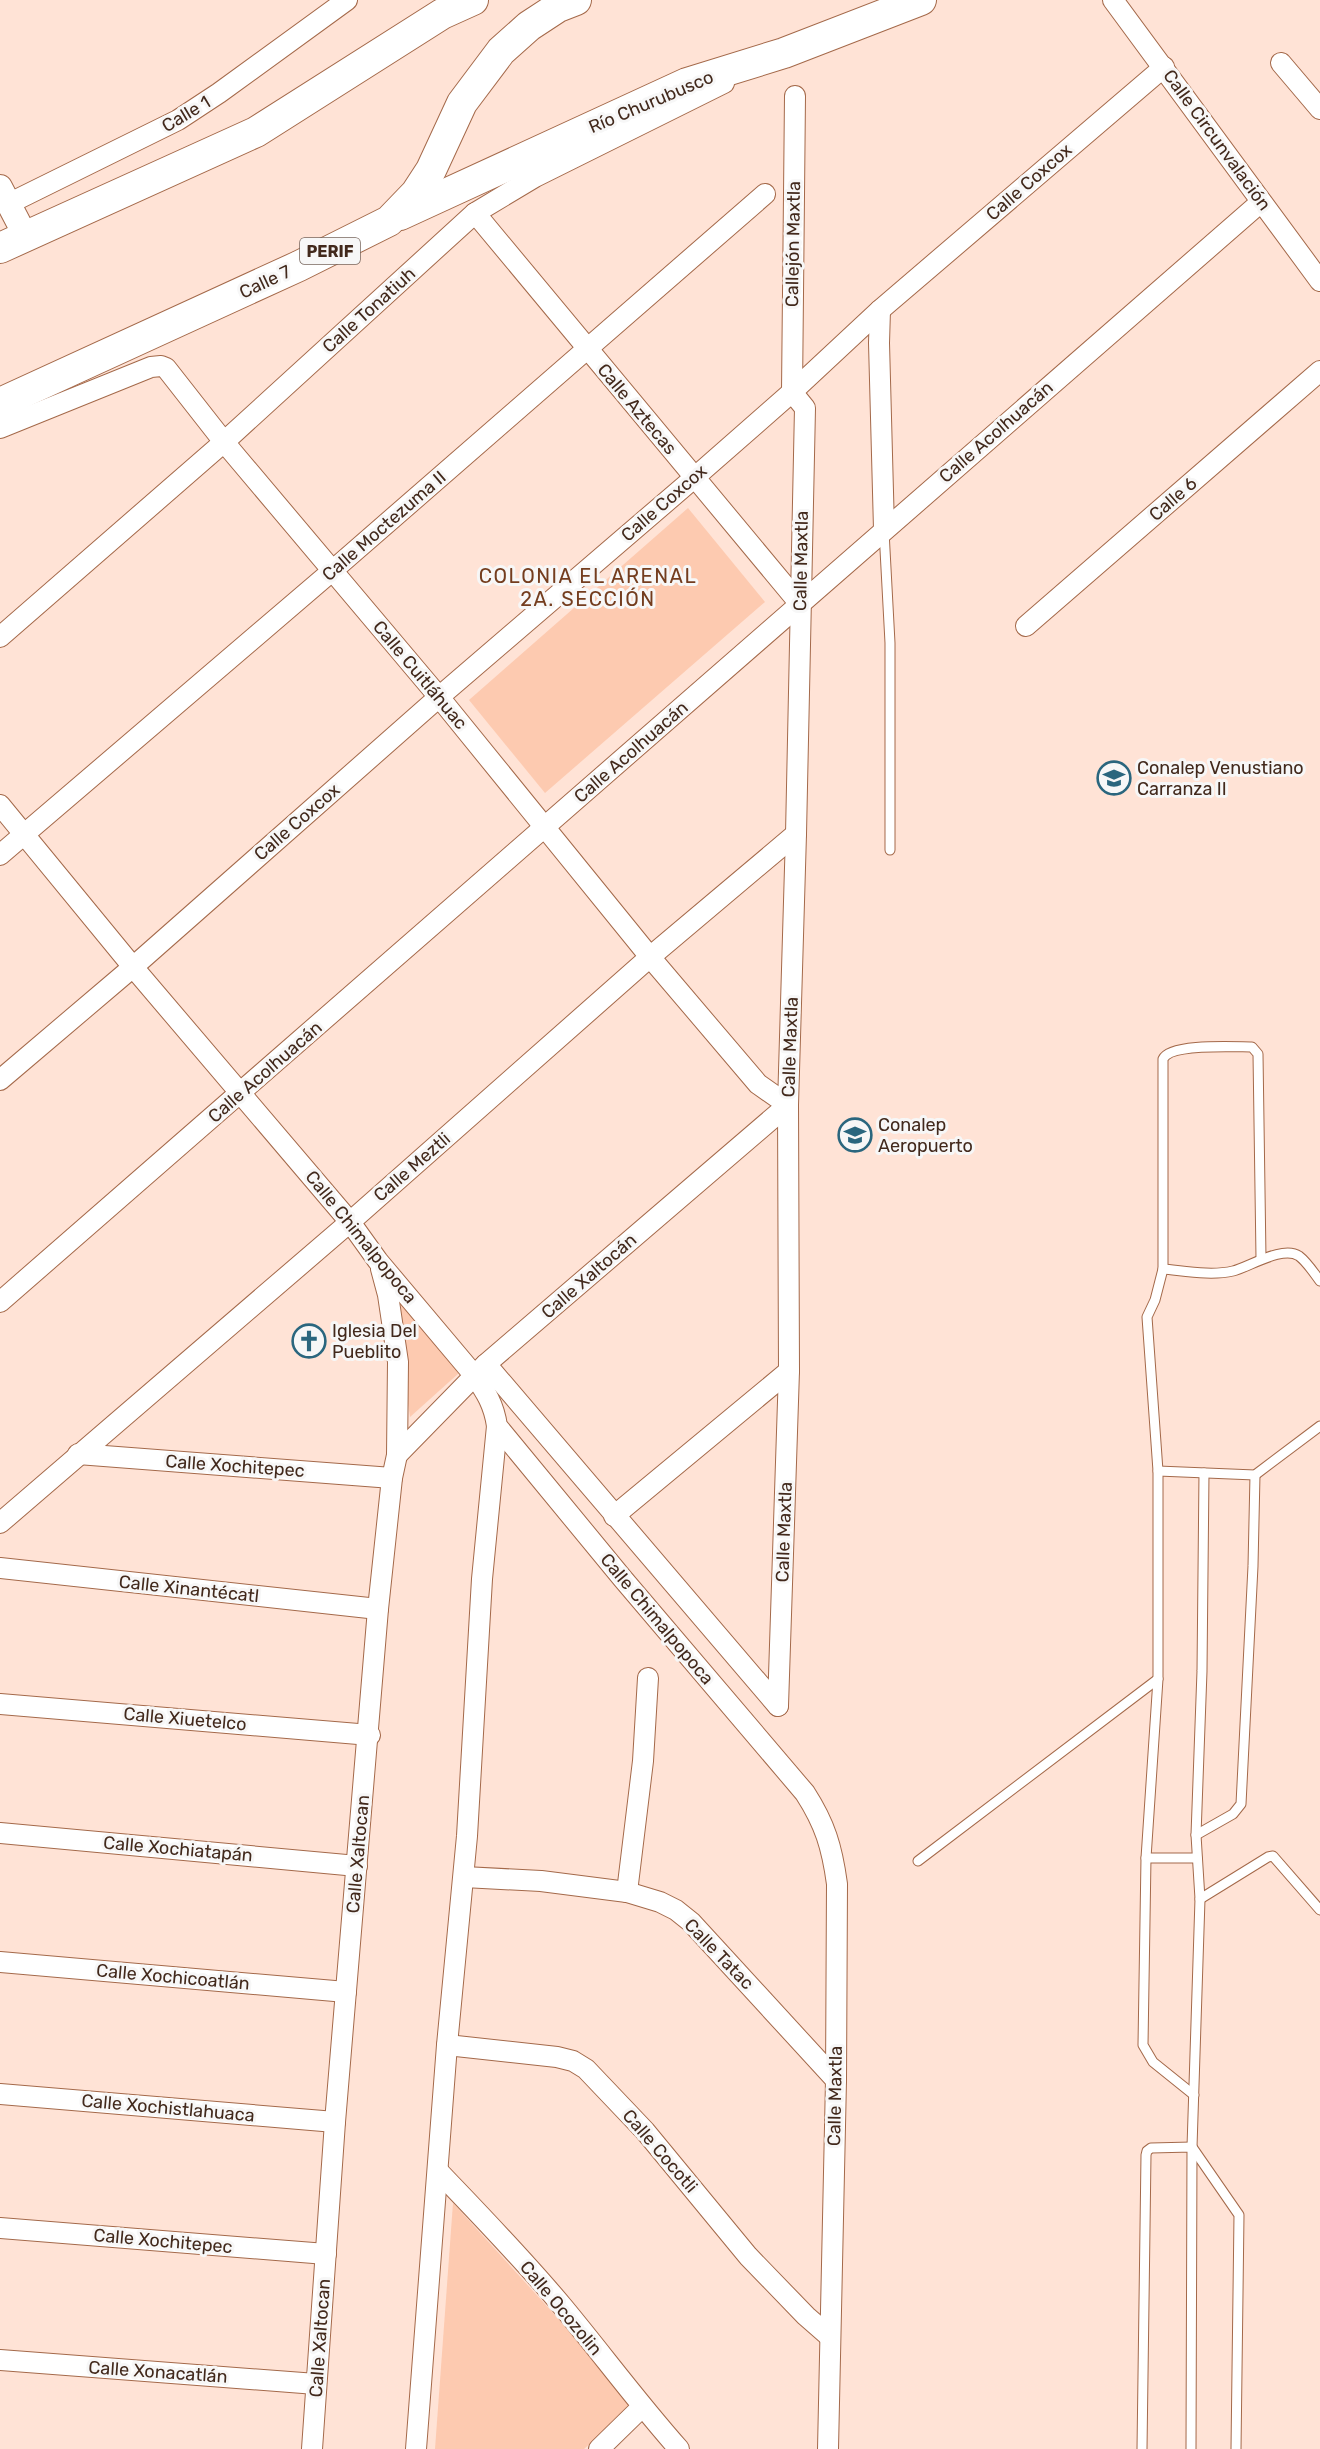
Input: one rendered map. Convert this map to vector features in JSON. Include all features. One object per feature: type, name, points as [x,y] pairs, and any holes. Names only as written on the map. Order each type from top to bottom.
[{"type":"main road","points":[[13,242],[256,132],[442,14],[473,0]]},
{"type":"main road","name":"Calle 7","points":[[3,418],[389,221],[416,193],[431,170],[462,103],[501,51],[529,26],[558,7],[576,0]]},
{"type":"main road","name":"Río Churubusco","points":[[389,221],[687,82],[784,52],[921,0]]},
{"type":"street","name":"Calle 1","points":[[3,199],[178,120],[347,0]]},
{"type":"street","name":"Calle Circunvalación","points":[[1113,0],[1320,281]]},
{"type":"street","name":"Calle Tonatiuh","points":[[0,638],[224,442],[475,213],[535,177],[784,52]]},
{"type":"street","points":[[1281,63],[1320,109]]},
{"type":"street","name":"Calle Coxcox","points":[[0,1080],[133,967],[439,697],[792,392],[880,310],[1164,67]]},
{"type":"street","name":"Callejón Maxtla","points":[[792,392],[795,96]]},
{"type":"street","name":"Calle Moctezuma II","points":[[0,855],[332,571],[765,194]]},
{"type":"street","points":[[3,199],[13,242]]},
{"type":"street","name":"Calle Acolhuacán","points":[[0,1302],[1261,202]]},
{"type":"street","name":"Calle Aztecas","points":[[475,213],[800,604]]},
{"type":"street","points":[[880,310],[884,529]]},
{"type":"street","name":"Calle Cuitláhuac","points":[[3,418],[156,365],[170,372],[224,442],[439,697],[650,957],[758,1084],[788,1105]]},
{"type":"street","name":"Calle 6","points":[[1026,626],[1320,372]]},
{"type":"street","name":"Calle Maxtla","points":[[614,1516],[778,1706],[789,1371],[788,1105],[805,408],[792,392]]},
{"type":"street","name":"Calle Chimalpopoca","points":[[0,805],[133,967],[350,1222],[378,1261],[480,1370],[494,1409],[497,1426],[776,1761]]},
{"type":"street","name":"Calle Meztli","points":[[0,1523],[350,1222],[650,957],[796,834]]},
{"type":"street","name":"Calle Xaltocán","points":[[397,1455],[480,1370],[788,1105]]},
{"type":"street","name":"Calle Xaltocan","points":[[312,2449],[335,2122],[370,1735],[378,1609],[392,1478],[397,1455],[398,1362],[388,1296],[378,1261]]},
{"type":"street","points":[[480,1370],[614,1516],[789,1371]]},
{"type":"street","points":[[416,2449],[447,2045],[464,1877],[482,1579],[497,1426]]},
{"type":"street","name":"Calle Xochitepec","points":[[78,1454],[392,1478]]},
{"type":"street","name":"Calle Xinantécatl","points":[[0,1568],[378,1609]]},
{"type":"street","points":[[627,1892],[643,1761],[648,1678]]},
{"type":"street","name":"Calle Xiuetelco","points":[[0,1704],[370,1735]]},
{"type":"street","name":"Calle Maxtla","points":[[776,1761],[805,1793],[821,1817],[833,1855],[837,1884],[836,2080],[828,2449]]},
{"type":"street","name":"Calle Xochiatapán","points":[[0,1833],[357,1866]]},
{"type":"street","name":"Calle Tatac","points":[[464,1877],[541,1881],[627,1892],[660,1902],[691,1922],[836,2080]]},
{"type":"street","name":"Calle Xochicoatlán","points":[[0,1962],[346,1992]]},
{"type":"street","name":"Calle Cocotli","points":[[447,2045],[557,2057],[573,2061],[586,2069],[645,2130],[748,2256],[806,2316],[830,2337]]},
{"type":"street","name":"Calle Xochistlahuaca","points":[[0,2094],[335,2122]]},
{"type":"street","name":"Calle Ocozolin","points":[[439,2172],[557,2301],[678,2449]]},
{"type":"street","name":"Calle Xochitepec","points":[[0,2228],[326,2254]]},
{"type":"street","name":"Calle Xonacatlán","points":[[0,2360],[316,2384]]},
{"type":"street","points":[[599,2449],[642,2407]]},
{"type":"lane","points":[[884,529],[890,643],[890,850]]},
{"type":"lane","points":[[1194,2095],[1154,2062],[1143,2045],[1146,1858],[1158,1679],[1158,1471],[1147,1317],[1155,1300],[1163,1269],[1163,1059],[1170,1052],[1206,1047],[1252,1047],[1258,1054],[1261,1258]]},
{"type":"lane","points":[[1163,1269],[1206,1273],[1232,1271],[1261,1258],[1296,1254],[1320,1281]]},
{"type":"lane","points":[[1158,1471],[1255,1475],[1320,1426]]},
{"type":"lane","points":[[1191,2449],[1192,2147],[1200,1899],[1196,1835],[1202,1671],[1204,1473]]},
{"type":"lane","points":[[1196,1835],[1233,1814],[1241,1804],[1253,1566],[1255,1475]]},
{"type":"lane","points":[[918,1861],[1158,1679]]},
{"type":"lane","points":[[1200,1899],[1273,1856],[1320,1910]]},
{"type":"lane","points":[[1146,1858],[1197,1858]]},
{"type":"lane","points":[[1142,2449],[1146,2155],[1151,2148],[1192,2147]]},
{"type":"lane","points":[[1192,2147],[1239,2215],[1236,2449]]},
{"type":"shaded area","points":[[688,508],[765,602],[545,793],[469,700]]},
{"type":"shaded area","points":[[391,1288],[459,1373],[410,1417]]},
{"type":"shaded area","points":[[453,2203],[636,2404],[584,2449],[435,2449]]},
{"type":"place","name":"Conalep Venustiano Carranza II","points":[[1114,778]]},
{"type":"place","name":"Conalep Aeropuerto","points":[[855,1135]]},
{"type":"place","name":"Iglesia Del Pueblito","points":[[309,1341]]},
{"type":"district","name":"COLONIA EL ARENAL 2A. SECCIÓN","points":[[588,588]]}]
